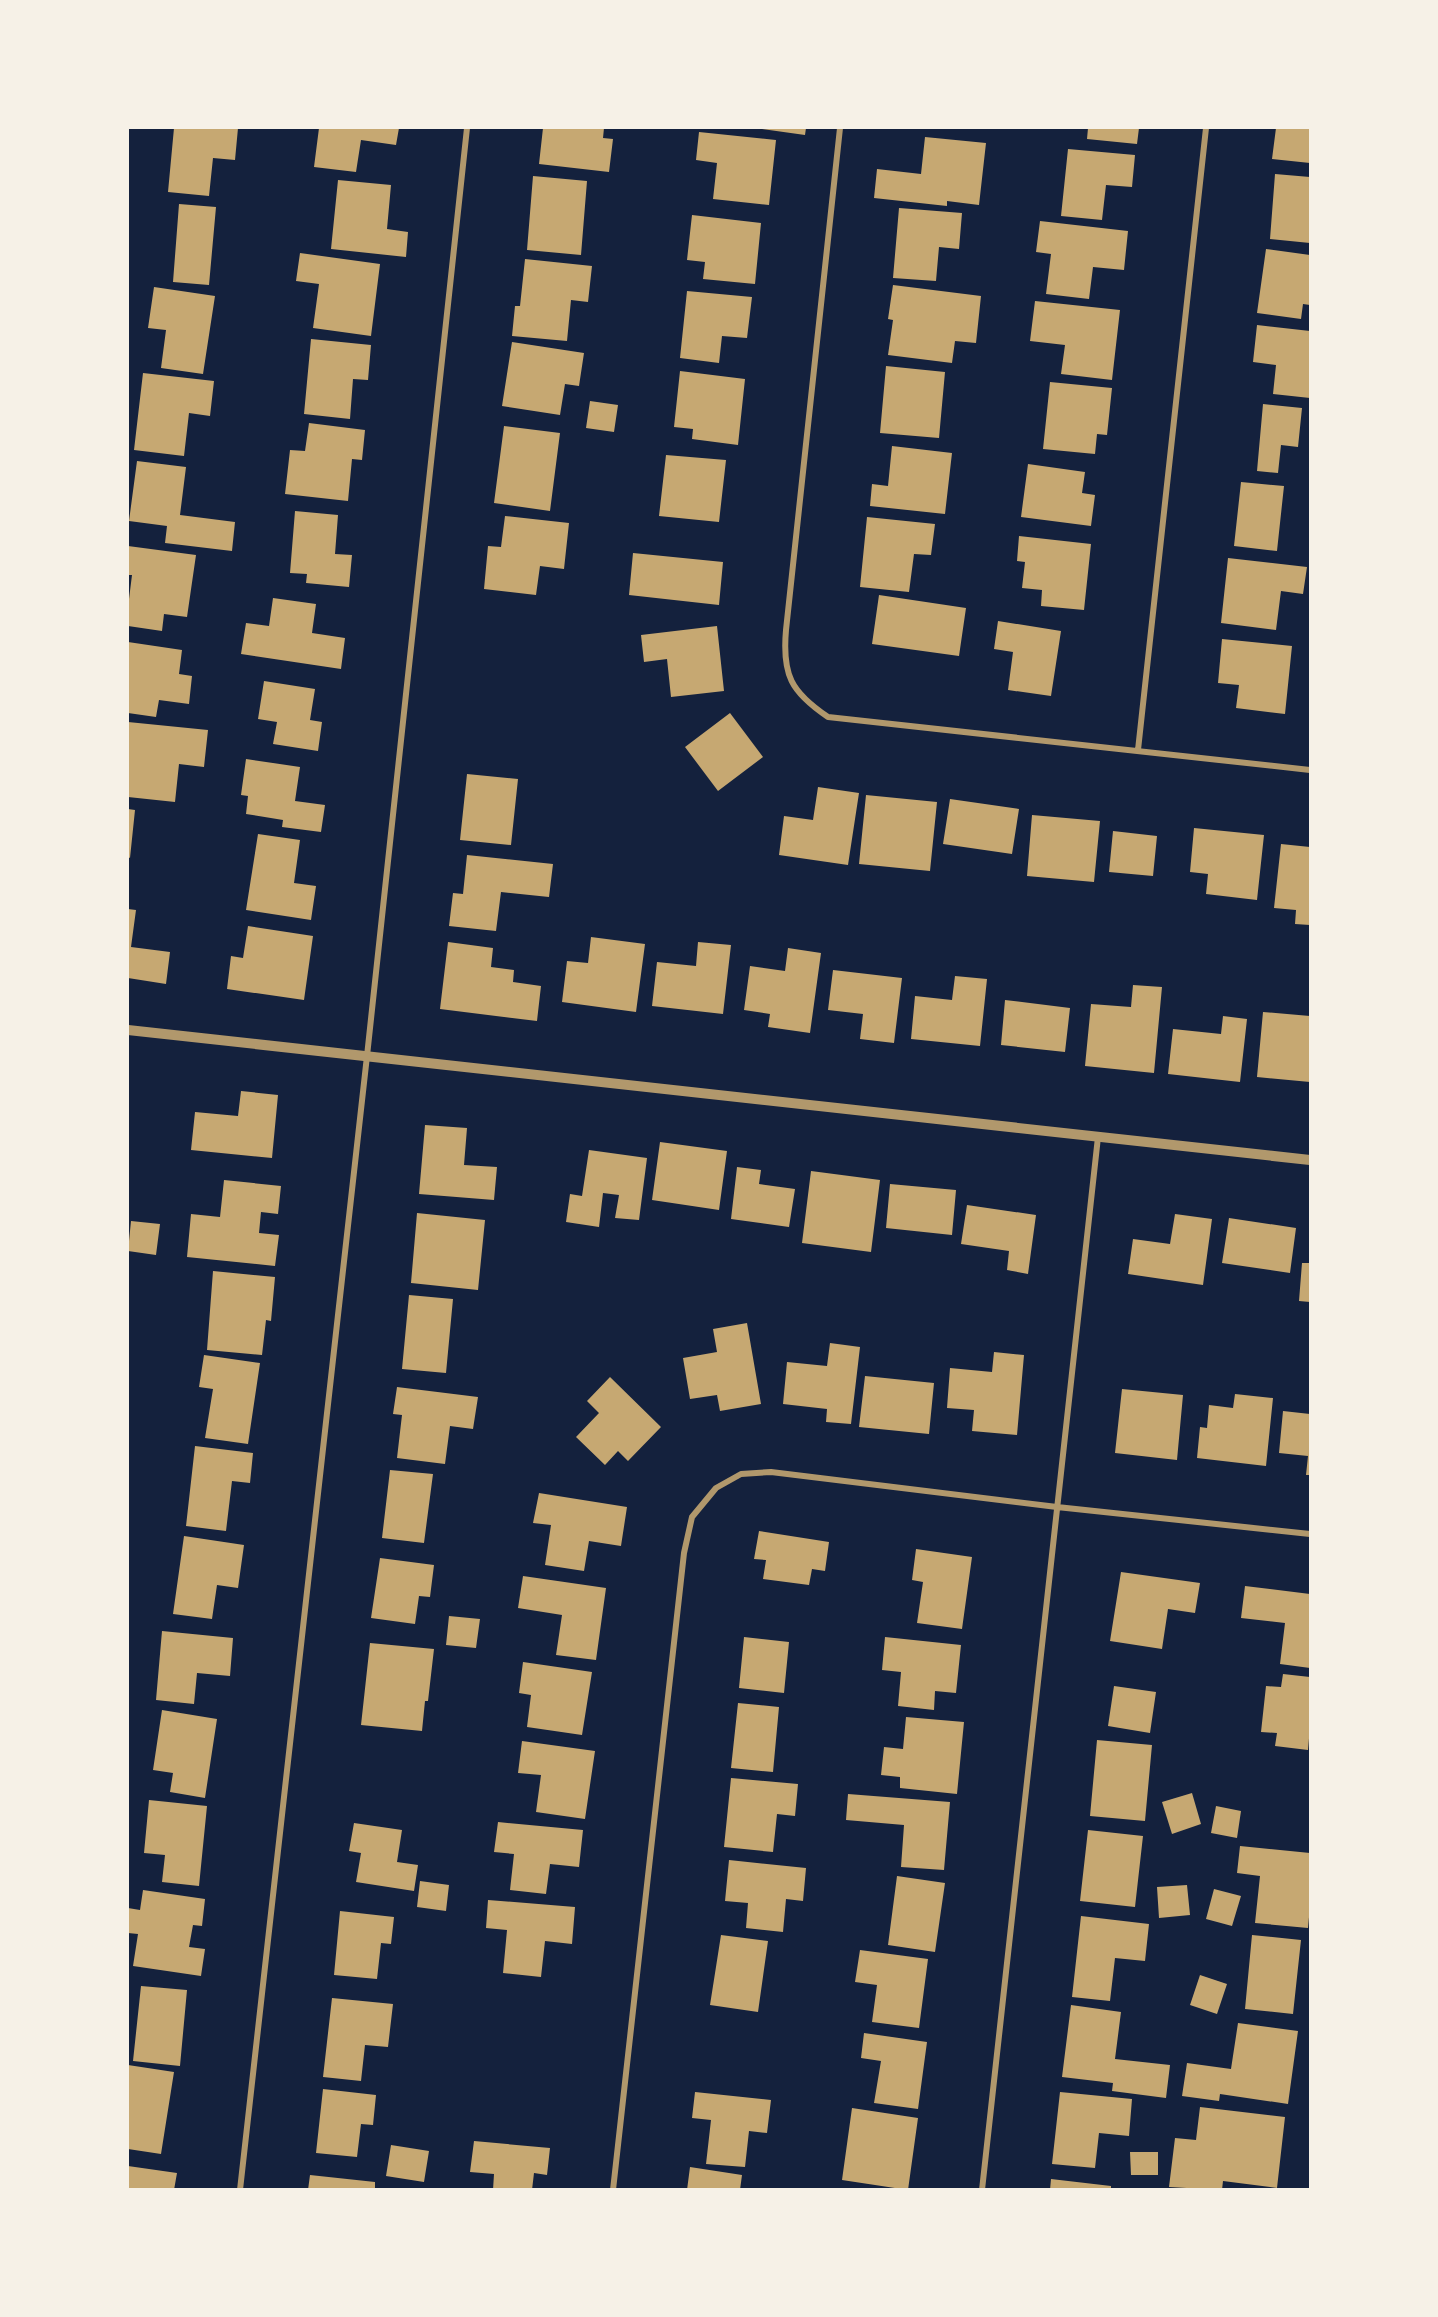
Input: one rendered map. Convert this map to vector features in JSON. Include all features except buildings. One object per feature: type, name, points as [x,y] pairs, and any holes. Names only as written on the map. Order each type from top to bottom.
[{"type":"street","points":[[240,2190],[367,1056],[466,128]]},
{"type":"street","points":[[840,128],[786,630],[784,657],[794,687],[807,703],[828,717],[1311,770]]},
{"type":"street","points":[[1138,750],[1206,128]]},
{"type":"street","points":[[128,1030],[1311,1160]]},
{"type":"street","points":[[982,2190],[1098,1137]]},
{"type":"street","points":[[613,2190],[684,1553],[692,1517],[716,1488],[741,1474],[771,1472],[1057,1507],[1311,1534]]}]
